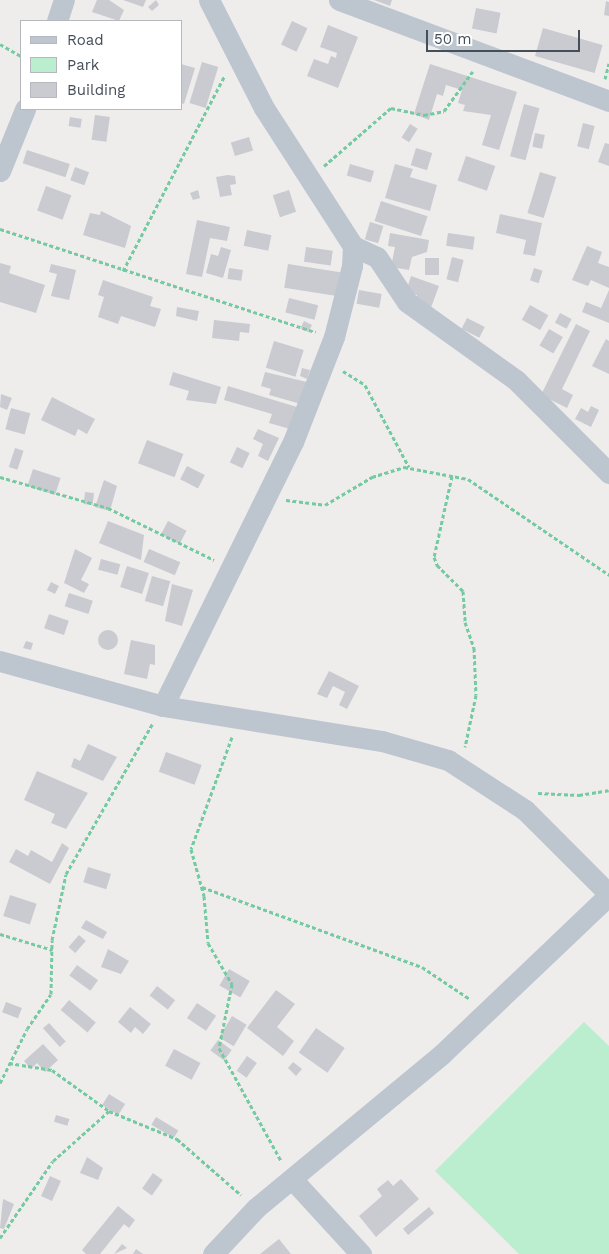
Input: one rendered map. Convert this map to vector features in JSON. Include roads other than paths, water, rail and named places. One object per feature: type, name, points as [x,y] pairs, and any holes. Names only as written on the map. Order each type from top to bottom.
[{"type":"street","points":[[57,20],[64,0]]},
{"type":"street","points":[[209,0],[241,64],[352,246],[376,257],[407,302],[516,380],[609,473]]},
{"type":"street","points":[[339,0],[483,58],[609,102]]},
{"type":"street","points":[[0,171],[24,110]]},
{"type":"street","points":[[163,706],[268,496],[325,362],[348,292],[352,246]]},
{"type":"street","points":[[0,661],[163,706],[382,741],[461,768],[524,810],[609,894],[487,1011],[256,1208],[212,1254]]},
{"type":"street","points":[[292,1179],[361,1254]]}]
